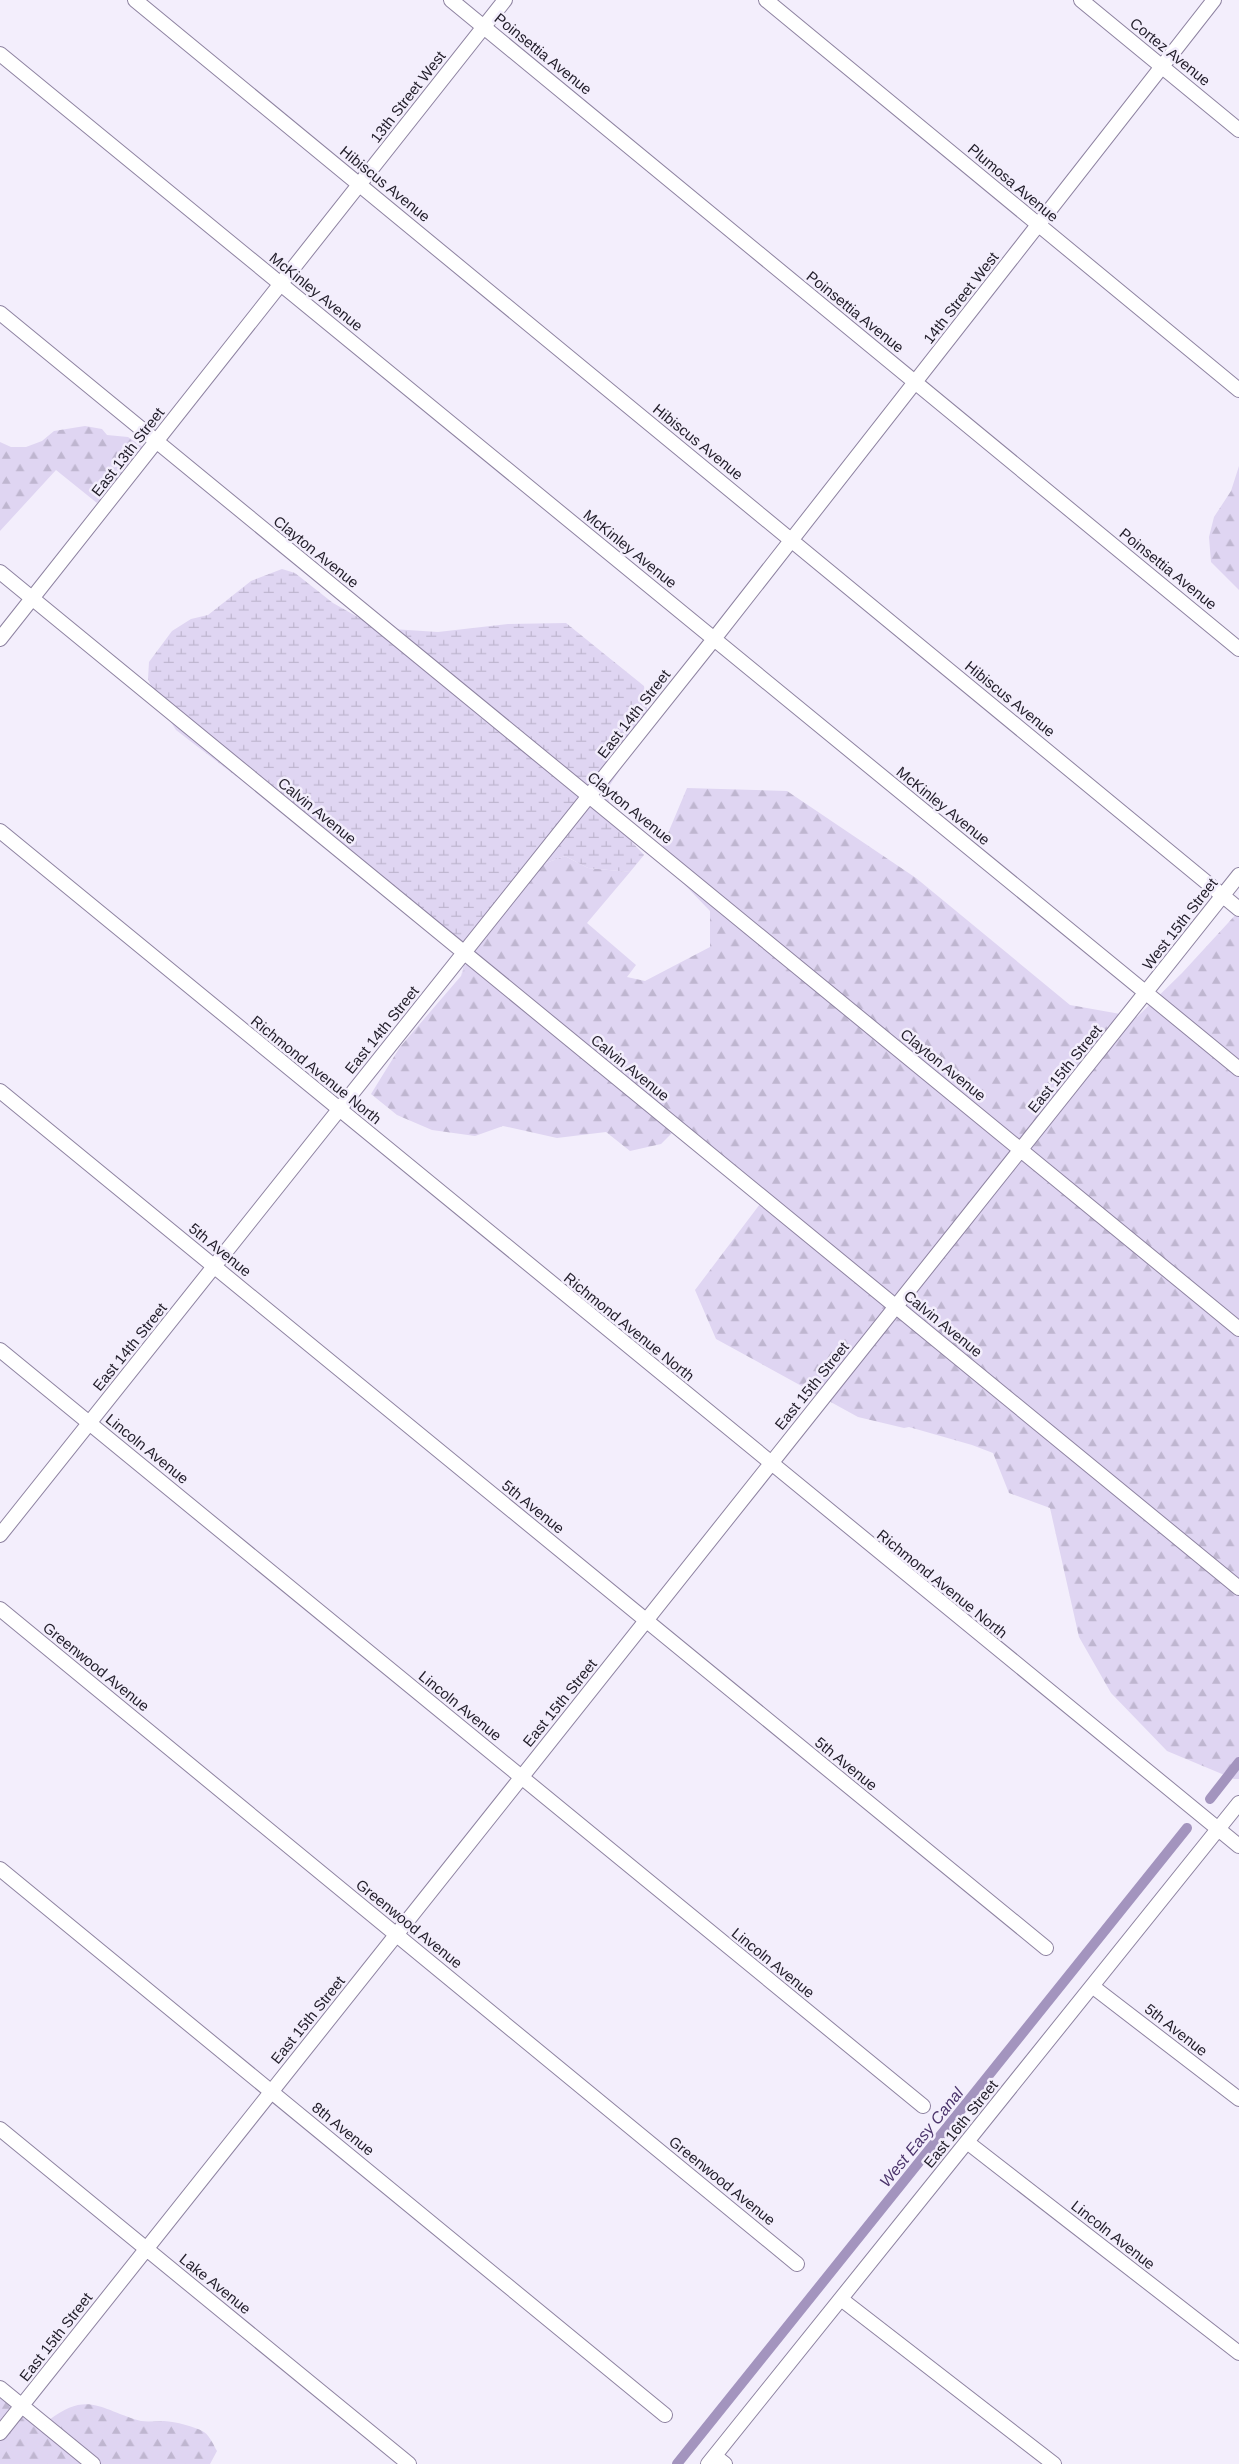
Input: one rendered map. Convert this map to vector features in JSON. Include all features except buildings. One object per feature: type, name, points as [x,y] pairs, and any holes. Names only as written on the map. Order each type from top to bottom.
[{"type":"street","name":"Hibiscus Avenue","points":[[135,0],[1239,909]]},
{"type":"street","name":"Poinsettia Avenue","points":[[451,0],[1239,649]]},
{"type":"street","name":"13th Street West","points":[[281,284],[505,0]]},
{"type":"street","name":"Plumosa Avenue","points":[[766,0],[1239,390]]},
{"type":"street","name":"Cortez Avenue","points":[[1081,0],[1239,130]]},
{"type":"street","name":"14th Street West","points":[[714,639],[1214,0]]},
{"type":"street","name":"McKinley Avenue","points":[[0,54],[1239,1069]]},
{"type":"street","name":"East 13th Street","points":[[0,639],[281,284]]},
{"type":"street","name":"Clayton Avenue","points":[[0,313],[1239,1329]]},
{"type":"street","name":"Calvin Avenue","points":[[0,572],[1239,1588]]},
{"type":"street","name":"East 14th Street","points":[[0,1536],[714,639]]},
{"type":"street","name":"Richmond Avenue North","points":[[0,832],[1239,1846]]},
{"type":"street","name":"West 15th Street","points":[[1146,993],[1239,875]]},
{"type":"street","name":"East 15th Street","points":[[0,2433],[1146,993]]},
{"type":"street","name":"5th Avenue","points":[[0,1091],[1046,1948]]},
{"type":"street","name":"Lincoln Avenue","points":[[0,1350],[923,2106]]},
{"type":"street","name":"Greenwood Avenue","points":[[0,1609],[797,2264]]},
{"type":"street","name":"East 16th Street","points":[[716,2461],[841,2299],[1239,1803]]},
{"type":"street","name":"8th Avenue","points":[[0,1870],[665,2415]]},
{"type":"street","name":"5th Avenue","points":[[1092,1986],[1239,2099]]},
{"type":"street","name":"Lake Avenue","points":[[0,2129],[409,2464]]},
{"type":"street","name":"Lincoln Avenue","points":[[967,2142],[1239,2353]]},
{"type":"street","points":[[841,2299],[1054,2464]]},
{"type":"street","points":[[0,2388],[93,2464]]},
{"type":"green space","points":[[85,426],[102,429],[107,435],[128,437],[143,447],[123,474],[97,503],[56,470],[0,531],[0,442],[11,447],[26,447],[42,441],[54,431]]},
{"type":"green space","points":[[1239,466],[1239,590],[1211,562],[1209,537],[1214,517],[1231,491]]},
{"type":"green space","points":[[282,569],[295,573],[333,603],[377,628],[438,632],[508,624],[566,623],[644,686],[649,725],[608,788],[611,819],[644,855],[630,872],[588,868],[565,856],[521,872],[481,929],[461,976],[467,954],[176,730],[158,702],[148,679],[149,662],[172,631],[191,619],[208,615],[251,581]]},
{"type":"green space","points":[[687,788],[787,791],[916,878],[1070,1005],[1137,1017],[1182,973],[1239,911],[1239,1779],[1234,1779],[1167,1751],[1111,1693],[1079,1637],[1050,1508],[1009,1493],[993,1453],[909,1427],[904,1428],[858,1417],[716,1339],[695,1290],[760,1204],[673,1132],[661,1144],[630,1151],[606,1132],[557,1138],[503,1126],[475,1136],[432,1130],[397,1115],[371,1094],[400,1047],[461,976],[481,929],[521,872],[565,856],[588,868],[630,872],[587,923],[636,965],[627,977],[645,981],[710,947],[710,911],[658,857]]},
{"type":"green space","points":[[0,2397],[49,2420],[74,2406],[85,2404],[105,2408],[141,2421],[174,2422],[200,2430],[206,2434],[217,2451],[210,2464],[0,2464]]},
{"type":"waterway","name":"West Easy Canal","points":[[1210,1799],[1239,1762]]},
{"type":"waterway","name":"West Easy Canal","points":[[677,2464],[1187,1828]]}]
